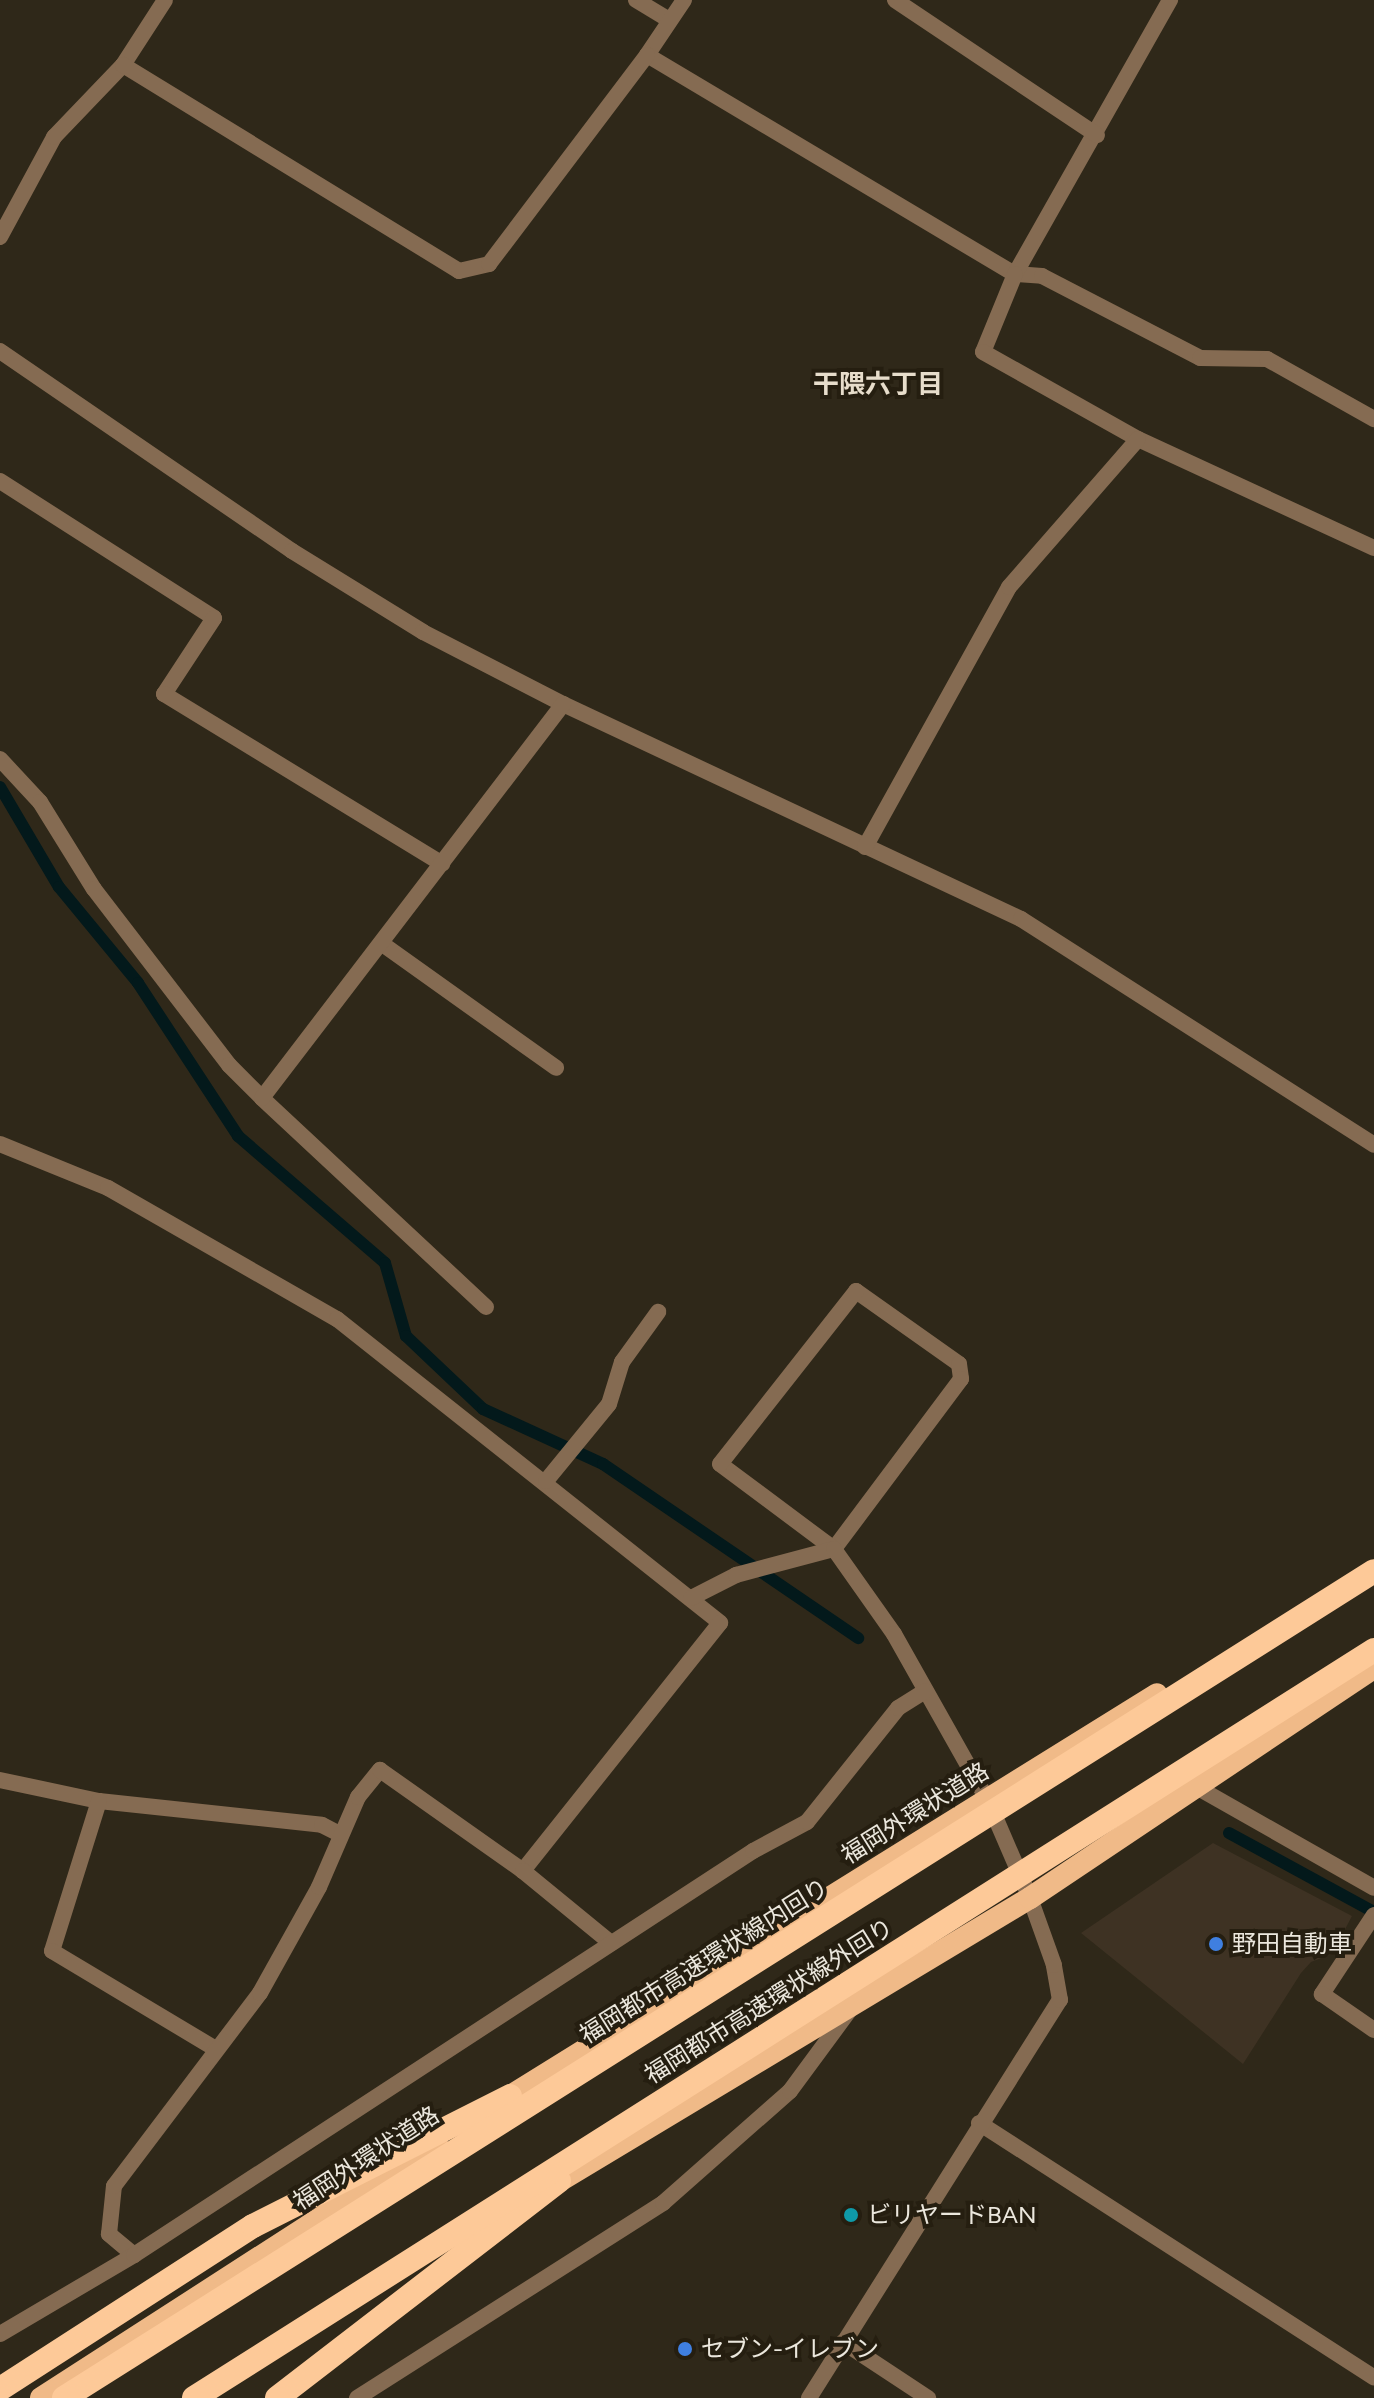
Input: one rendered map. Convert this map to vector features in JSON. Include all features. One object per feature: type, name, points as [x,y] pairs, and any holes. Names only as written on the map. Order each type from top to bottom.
[{"type":"highway","name":"福岡外環状道路","points":[[41,2398],[510,2096],[1374,1560]]},
{"type":"highway","name":"福岡都市高速環状線内回り","points":[[64,2398],[1374,1571]]},
{"type":"highway","name":"福岡都市高速環状線外回り","points":[[196,2398],[1374,1650]]},
{"type":"highway","points":[[196,2398],[859,1997],[1030,1898],[1193,1785],[1374,1668]]},
{"type":"highway","points":[[0,2389],[253,2226],[510,2096]]},
{"type":"highway","points":[[277,2398],[340,2354],[559,2181]]},
{"type":"street","points":[[0,237],[54,137],[123,65],[165,0]]},
{"type":"street","points":[[636,0],[669,20]]},
{"type":"street","points":[[123,65],[459,271],[489,264],[647,55],[684,0]]},
{"type":"street","points":[[895,0],[1097,135]]},
{"type":"street","points":[[1170,0],[1097,135],[1015,274],[983,352],[1138,439],[1374,548]]},
{"type":"street","points":[[647,55],[1015,274],[1042,276],[1200,358],[1267,359],[1374,419]]},
{"type":"street","points":[[0,351],[292,551],[423,632],[563,704],[1021,919],[1374,1145]]},
{"type":"street","points":[[865,847],[1009,587],[1138,439]]},
{"type":"street","points":[[0,481],[214,618],[164,694],[442,864]]},
{"type":"street","points":[[262,1098],[563,704]]},
{"type":"street","points":[[0,759],[40,802],[94,889],[229,1065],[486,1307]]},
{"type":"street","points":[[381,943],[556,1068]]},
{"type":"street","points":[[0,1144],[108,1188],[337,1319],[546,1481],[720,1623],[523,1871]]},
{"type":"street","points":[[691,1598],[736,1575],[801,1554],[834,1549],[961,1379],[959,1364],[856,1291],[720,1464],[834,1549],[894,1634],[987,1799],[1030,1898],[1054,1965],[1060,2000],[979,2123],[809,2398]]},
{"type":"street","points":[[546,1481],[609,1404],[622,1362],[658,1312]]},
{"type":"street","points":[[0,2334],[134,2255],[611,1943],[807,1822],[898,1708],[925,1691]]},
{"type":"street","points":[[134,2255],[109,2234],[114,2186],[260,1993],[319,1887],[358,1797],[380,1770],[523,1871],[611,1943]]},
{"type":"street","points":[[0,1780],[99,1801],[322,1825],[340,1834]]},
{"type":"street","points":[[1193,1785],[1374,1888]]},
{"type":"street","points":[[99,1801],[52,1951],[216,2049]]},
{"type":"street","points":[[1370,1920],[1322,1994],[1374,2030]]},
{"type":"street","points":[[357,2398],[663,2203],[790,2091],[859,1997]]},
{"type":"street","points":[[979,2123],[1374,2378]]},
{"type":"street","points":[[843,2342],[928,2398]]},
{"type":"shaded area","name":"野田自動車","points":[[1213,1843],[1352,1916],[1332,1954],[1311,1962],[1301,1973],[1243,2064],[1081,1933]]},
{"type":"waterway","points":[[0,787],[59,887],[138,983],[238,1136],[385,1263],[406,1336],[483,1409],[603,1464],[858,1638]]},
{"type":"waterway","points":[[1229,1833],[1374,1912]]},
{"type":"place","name":"野田自動車","points":[[1216,1944]]},
{"type":"place","name":"ビリヤードBAN","points":[[851,2215]]},
{"type":"place","name":"セブン-イレブン","points":[[685,2349]]},
{"type":"district","name":"干隈六丁目","points":[[878,385]]}]
